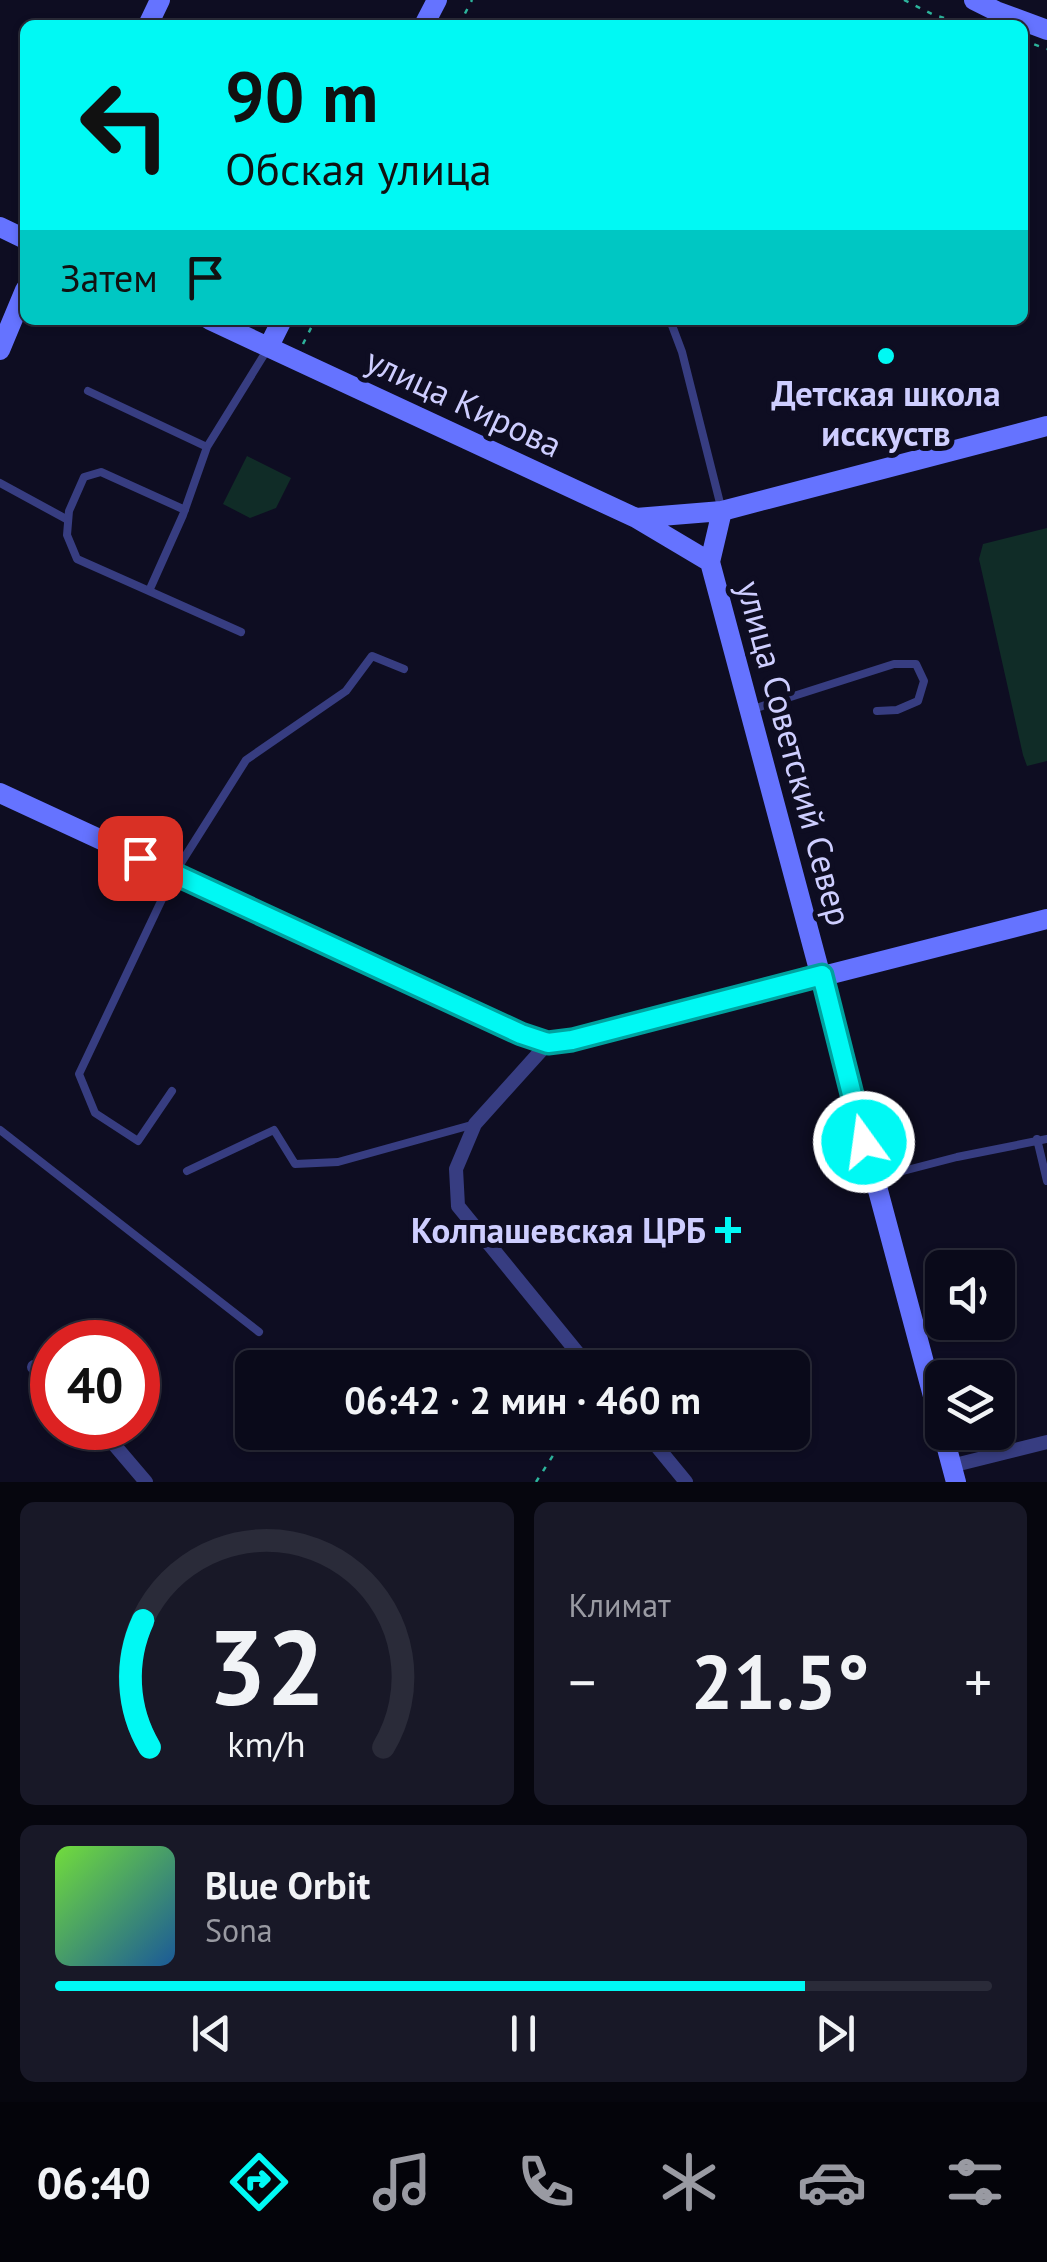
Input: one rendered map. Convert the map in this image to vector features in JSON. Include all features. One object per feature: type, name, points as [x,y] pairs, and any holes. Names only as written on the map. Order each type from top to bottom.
[{"type":"street","points":[[974,0],[1020,20]]},
{"type":"street","points":[[0,350],[20,302]]},
{"type":"street","name":"улица Кирова","points":[[221,325],[636,518],[710,562]]},
{"type":"street","points":[[269,346],[280,325]]},
{"type":"street","points":[[636,518],[722,511],[1047,426]]},
{"type":"street","points":[[710,562],[722,511]]},
{"type":"street","name":"улица Советский Север","points":[[710,562],[954,1474]]},
{"type":"street","points":[[0,793],[521,1034],[548,1043],[1047,919]]},
{"type":"street","points":[[548,1043],[476,1124],[456,1168],[458,1206],[575,1350]]},
{"type":"street","points":[[954,1474],[1047,1442]]},
{"type":"street","points":[[119,1450],[146,1482]]},
{"type":"street","points":[[660,1450],[686,1482]]},
{"type":"lane","points":[[672,325],[722,511]]},
{"type":"lane","points":[[149,591],[185,510],[207,447],[269,346]]},
{"type":"lane","points":[[88,391],[207,447]]},
{"type":"lane","points":[[185,510],[101,472],[84,478],[68,512],[67,535],[77,560],[241,632]]},
{"type":"lane","points":[[0,483],[68,520]]},
{"type":"lane","points":[[172,1091],[138,1141],[95,1113],[79,1074],[174,874],[246,760],[346,691],[372,656],[404,669]]},
{"type":"lane","points":[[750,710],[894,664],[916,664],[924,680],[918,701],[897,710],[877,710]]},
{"type":"lane","points":[[188,1171],[274,1130],[296,1164],[338,1162],[476,1124]]},
{"type":"lane","points":[[0,1130],[259,1332]]},
{"type":"lane","points":[[873,1179],[1042,1139],[1047,1181]]},
{"type":"path","points":[[904,0],[952,20]]},
{"type":"path","points":[[296,358],[312,325]]},
{"type":"path","points":[[536,1482],[556,1450]]},
{"type":"green space","points":[[247,456],[291,478],[276,508],[250,518],[223,504]]},
{"type":"green space","points":[[1047,528],[1047,761],[1027,766],[979,559],[983,544]]},
{"type":"place","name":"Детская школа исскуств","points":[[886,356]]},
{"type":"place","name":"Колпашевская ЦРБ","points":[[728,1230]]},
{"type":"route","points":[[140,858],[548,1043],[822,975],[864,1142]]}]
